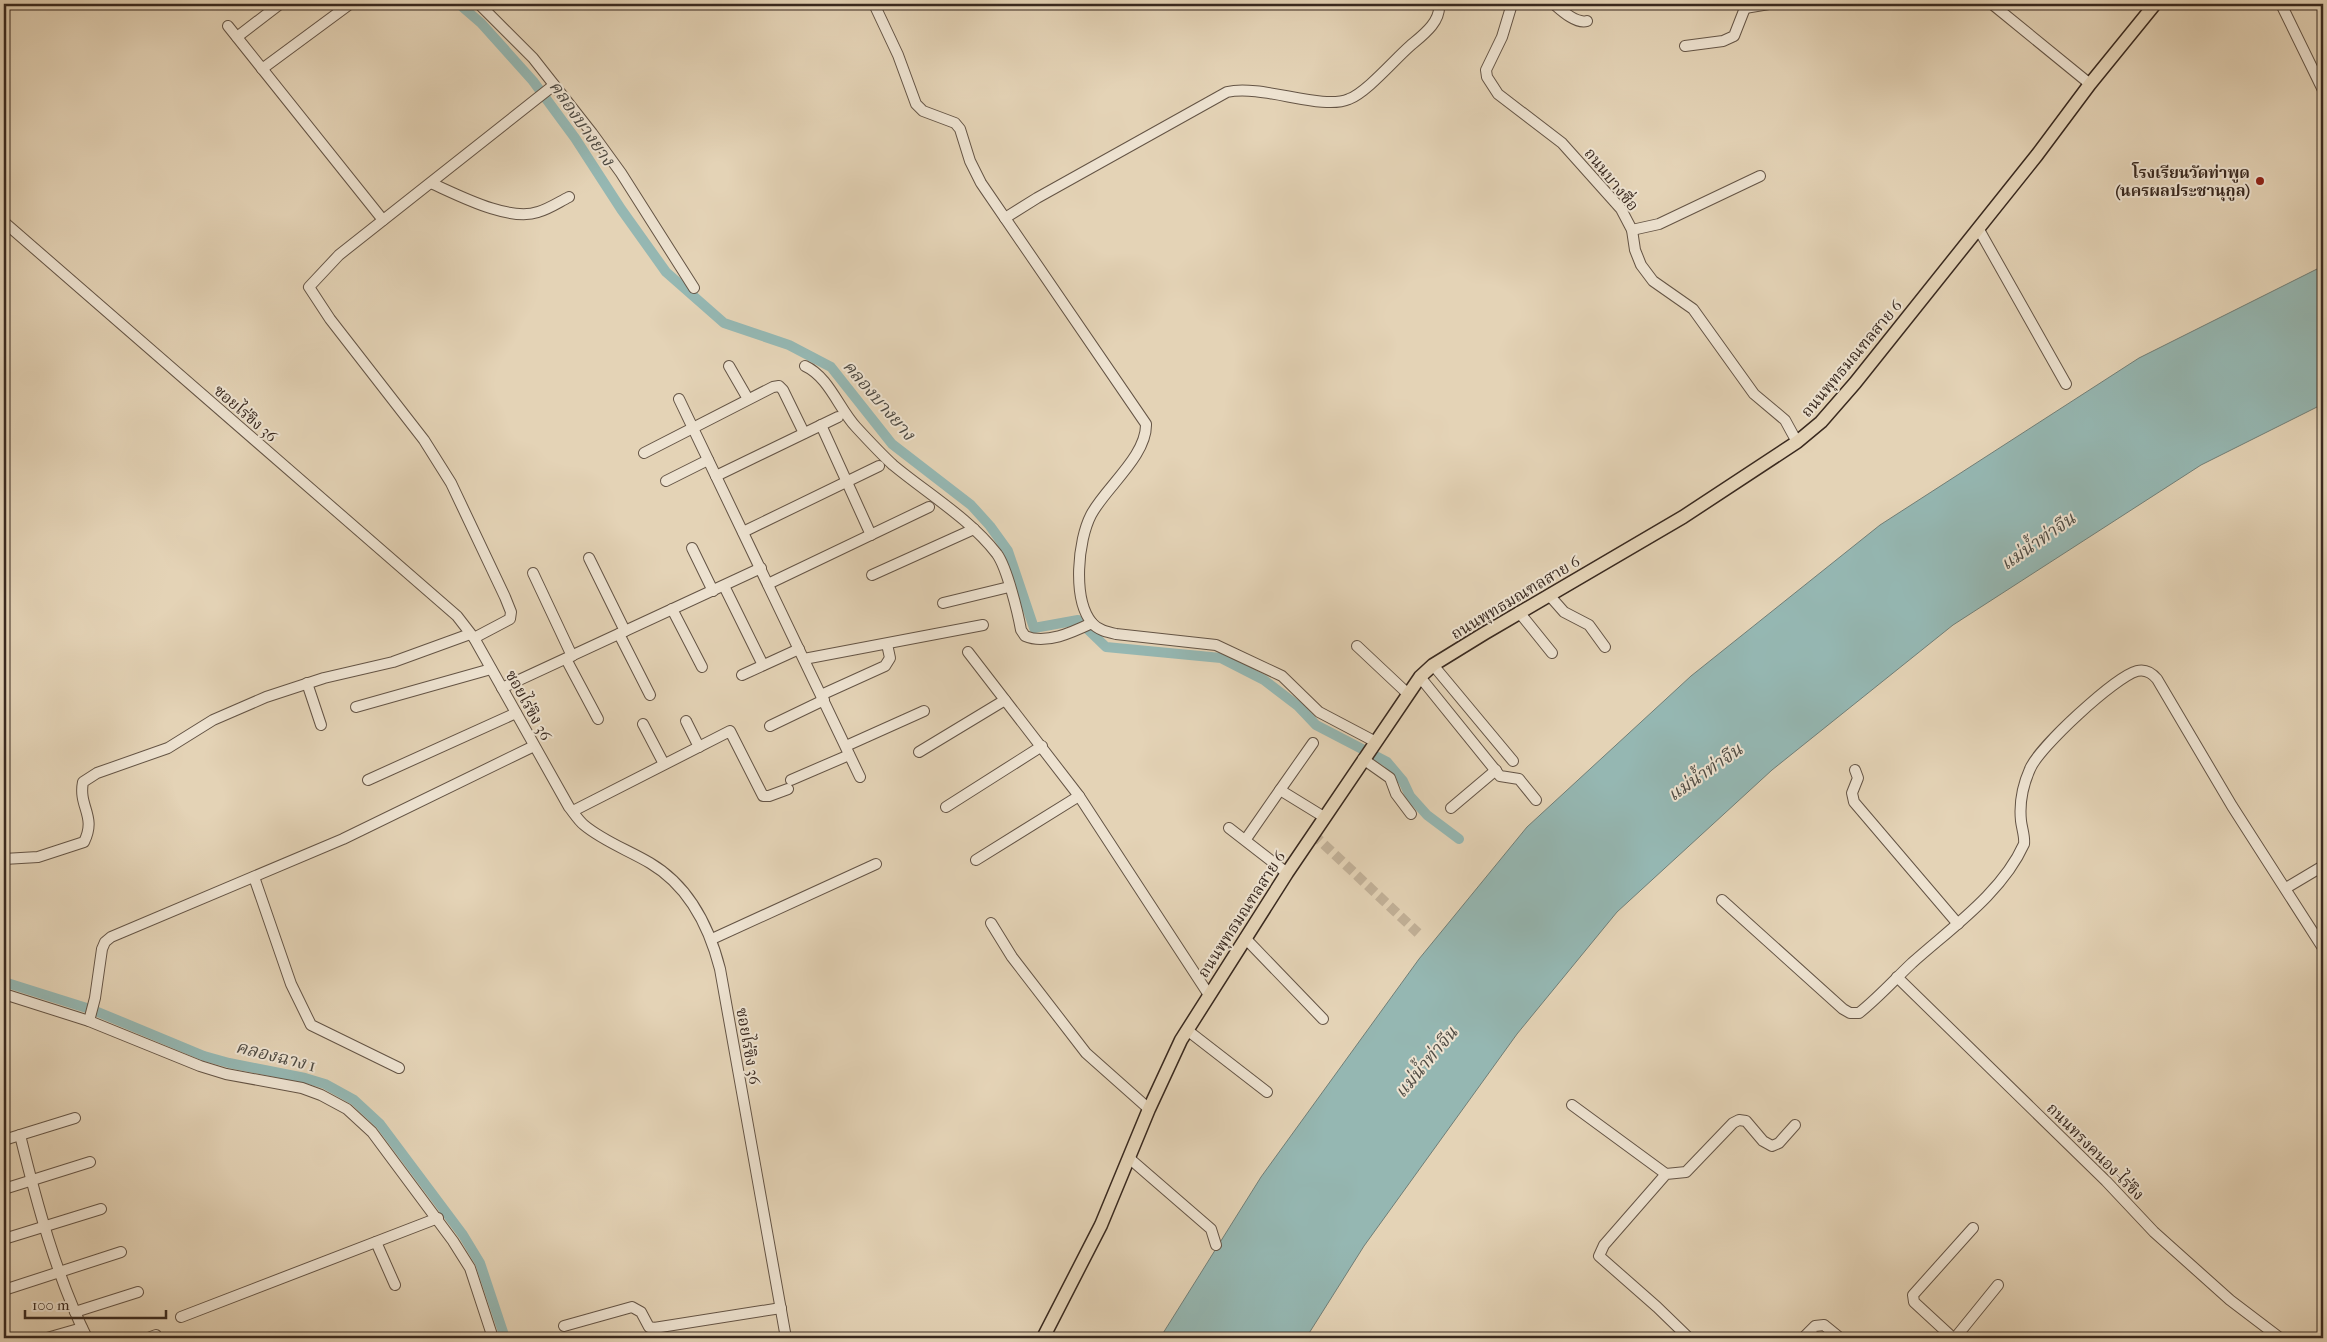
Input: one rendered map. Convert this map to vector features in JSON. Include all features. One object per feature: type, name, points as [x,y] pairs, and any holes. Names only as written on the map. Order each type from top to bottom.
[{"type":"main road","name":"ถนนพุทธมณฑลสาย 6","points":[[1042,1338],[1101,1225],[1148,1109],[1186,1030],[1374,741],[1420,677],[1433,666],[1519,612],[1683,517],[1797,442],[1821,422],[1851,388],[2155,4]]},
{"type":"street","points":[[237,37],[280,4]]},
{"type":"street","points":[[262,69],[350,4]]},
{"type":"street","points":[[479,4],[533,58],[552,87],[621,173],[694,288]]},
{"type":"street","points":[[874,4],[898,55],[916,104],[923,111],[955,123],[960,129],[970,161],[981,183],[1146,424],[1144,435],[1132,459],[1096,507],[1087,528],[1081,554],[1079,581],[1083,603],[1090,624],[1106,632],[1216,645],[1230,650],[1282,676],[1319,712],[1374,741]]},
{"type":"street","points":[[1005,218],[1037,198],[1227,92],[1237,90],[1259,92],[1334,103],[1352,98],[1425,33],[1439,15],[1439,4]]},
{"type":"street","name":"ถนนบางซื่อ","points":[[1512,4],[1502,37],[1486,70],[1492,86],[1508,103],[1562,143],[1622,210],[1632,230],[1635,250],[1641,265],[1653,281],[1693,309],[1754,394],[1785,420],[1797,442]]},
{"type":"street","points":[[1554,4],[1577,20],[1587,21]]},
{"type":"street","points":[[1685,46],[1723,41],[1734,36],[1744,6],[1769,4]]},
{"type":"street","points":[[1992,4],[2090,84]]},
{"type":"street","points":[[2281,4],[2323,90]]},
{"type":"street","points":[[228,26],[383,220]]},
{"type":"street","points":[[4,859],[38,857],[84,842],[89,831],[89,818],[81,791],[83,782],[97,773],[168,748],[213,720],[307,683],[393,662],[472,636],[510,619],[511,612],[501,588],[451,483],[424,440],[330,319],[309,287],[339,255],[552,87]]},
{"type":"street","points":[[1632,230],[1659,224],[1760,176]]},
{"type":"street","points":[[431,183],[493,208],[518,214],[536,213],[570,198]]},
{"type":"street","name":"ซอยไร่ขิง 36","points":[[4,222],[457,616],[472,636],[534,746],[573,811],[583,824],[602,837],[652,864],[686,894],[712,939],[720,969],[786,1338]]},
{"type":"street","points":[[1978,228],[2066,384]]},
{"type":"street","points":[[729,366],[748,400]]},
{"type":"street","points":[[806,366],[824,381],[843,411],[872,445],[974,529],[998,556],[1021,630],[1025,636],[1038,639],[1073,632],[1090,624]]},
{"type":"street","points":[[644,453],[779,386],[783,390],[804,433]]},
{"type":"street","points":[[679,399],[860,776]]},
{"type":"street","points":[[716,476],[838,417]]},
{"type":"street","points":[[821,425],[845,482],[871,535]]},
{"type":"street","points":[[666,481],[708,460]]},
{"type":"street","points":[[743,532],[879,466]]},
{"type":"street","points":[[768,584],[928,507]]},
{"type":"street","points":[[872,575],[974,529]]},
{"type":"street","points":[[692,548],[714,591]]},
{"type":"street","points":[[589,558],[650,695]]},
{"type":"street","points":[[502,688],[761,568]]},
{"type":"street","points":[[533,573],[598,719]]},
{"type":"street","points":[[724,586],[763,665]]},
{"type":"street","points":[[943,603],[1009,587]]},
{"type":"street","points":[[1549,594],[1564,612],[1589,625],[1605,647]]},
{"type":"street","points":[[672,609],[702,667]]},
{"type":"street","points":[[1519,612],[1552,653]]},
{"type":"street","points":[[804,659],[983,625]]},
{"type":"street","points":[[770,726],[885,666],[890,658],[887,644]]},
{"type":"street","points":[[1357,646],[1407,693]]},
{"type":"street","points":[[742,674],[799,649]]},
{"type":"street","points":[[968,652],[1079,796],[1209,995]]},
{"type":"street","points":[[1433,666],[1513,761]]},
{"type":"street","points":[[356,707],[491,668]]},
{"type":"street","points":[[1722,900],[1848,1012],[1859,1013],[1897,977],[1971,914],[1991,891],[2023,847],[2025,841],[2021,815],[2021,793],[2031,766],[2038,755],[2064,727],[2099,696],[2138,671],[2148,672],[2157,679],[2232,806],[2323,948]]},
{"type":"street","points":[[1420,677],[1503,778],[1519,779],[1536,800]]},
{"type":"street","points":[[307,683],[321,725]]},
{"type":"street","points":[[919,752],[1005,700]]},
{"type":"street","points":[[573,811],[730,731],[763,796],[769,796],[848,750],[924,711]]},
{"type":"street","points":[[368,780],[516,713]]},
{"type":"street","points":[[686,721],[699,747]]},
{"type":"street","points":[[643,724],[664,764]]},
{"type":"street","points":[[1246,839],[1313,743]]},
{"type":"street","points":[[90,1018],[102,949],[105,942],[111,936],[371,826],[534,746]]},
{"type":"street","points":[[946,807],[1042,746]]},
{"type":"street","points":[[1363,759],[1390,778],[1396,794],[1411,814]]},
{"type":"street","points":[[1451,808],[1496,770]]},
{"type":"street","points":[[1855,770],[1858,778],[1852,792],[1854,802],[1958,924]]},
{"type":"street","points":[[1280,790],[1324,817]]},
{"type":"street","points":[[976,860],[1079,796]]},
{"type":"street","points":[[1229,828],[1246,839],[1287,873]]},
{"type":"street","points":[[712,939],[876,864]]},
{"type":"street","points":[[2286,888],[2323,866]]},
{"type":"street","points":[[254,877],[291,984],[311,1025],[398,1068]]},
{"type":"street","points":[[990,923],[1012,957],[1086,1053],[1148,1109]]},
{"type":"street","points":[[1245,938],[1323,1019]]},
{"type":"street","name":"ถนนทรงคนอง-ไร่ขิง","points":[[1897,977],[2100,1174],[2154,1232],[2230,1300],[2280,1338]]},
{"type":"street","points":[[4,994],[90,1018],[216,1071],[302,1088],[335,1102],[354,1114],[372,1132],[438,1218],[470,1268],[493,1338]]},
{"type":"street","points":[[1186,1030],[1267,1092]]},
{"type":"street","points":[[1572,1105],[1666,1174],[1686,1172],[1732,1123],[1739,1120],[1748,1122],[1763,1141],[1772,1146],[1779,1143],[1795,1126]]},
{"type":"street","points":[[4,1140],[75,1118]]},
{"type":"street","points":[[20,1136],[45,1226],[75,1312],[87,1338]]},
{"type":"street","points":[[1128,1158],[1211,1229],[1216,1245]]},
{"type":"street","points":[[4,1189],[90,1162]]},
{"type":"street","points":[[1666,1174],[1604,1245],[1599,1256],[1689,1338]]},
{"type":"street","points":[[4,1239],[101,1209]]},
{"type":"street","points":[[181,1317],[438,1218]]},
{"type":"street","points":[[1973,1228],[1913,1294],[1914,1302],[1954,1338],[1998,1285]]},
{"type":"street","points":[[376,1242],[395,1285]]},
{"type":"street","points":[[4,1290],[121,1252]]},
{"type":"street","points":[[75,1312],[138,1292]]},
{"type":"street","points":[[564,1326],[632,1307],[641,1312],[649,1327],[654,1328],[781,1308]]},
{"type":"street","points":[[1803,1338],[1816,1326],[1824,1325],[1840,1338]]},
{"type":"street","points":[[47,1338],[82,1328]]},
{"type":"water","name":"แม่น้ำท่าจีน","points":[[2323,266],[2323,404],[2201,465],[1953,625],[1772,770],[1617,912],[1517,1034],[1364,1246],[1306,1338],[1160,1338],[1261,1177],[1419,959],[1527,827],[1691,676],[1880,525],[2139,358]]},
{"type":"waterway","name":"คลองบางยาง","points":[[459,4],[481,23],[533,81],[575,138],[621,209],[666,272],[724,323],[789,345],[831,367],[892,444],[971,505],[990,526],[1008,551],[1034,628],[1078,620],[1106,647],[1221,658],[1264,680],[1298,706],[1316,725],[1387,762],[1403,781],[1410,796],[1427,815],[1459,839]]},
{"type":"waterway","name":"คลองฉาง 1","points":[[4,982],[93,1010],[204,1056],[229,1063],[305,1078],[325,1084],[354,1100],[380,1124],[463,1235],[480,1263],[505,1338]]},
{"type":"tunnel","points":[[1313,834],[1418,933]]},
{"type":"place","name":"โรงเรียนวัดท่าพูด (นครผลประชานุกูล)","points":[[2260,181]]}]
